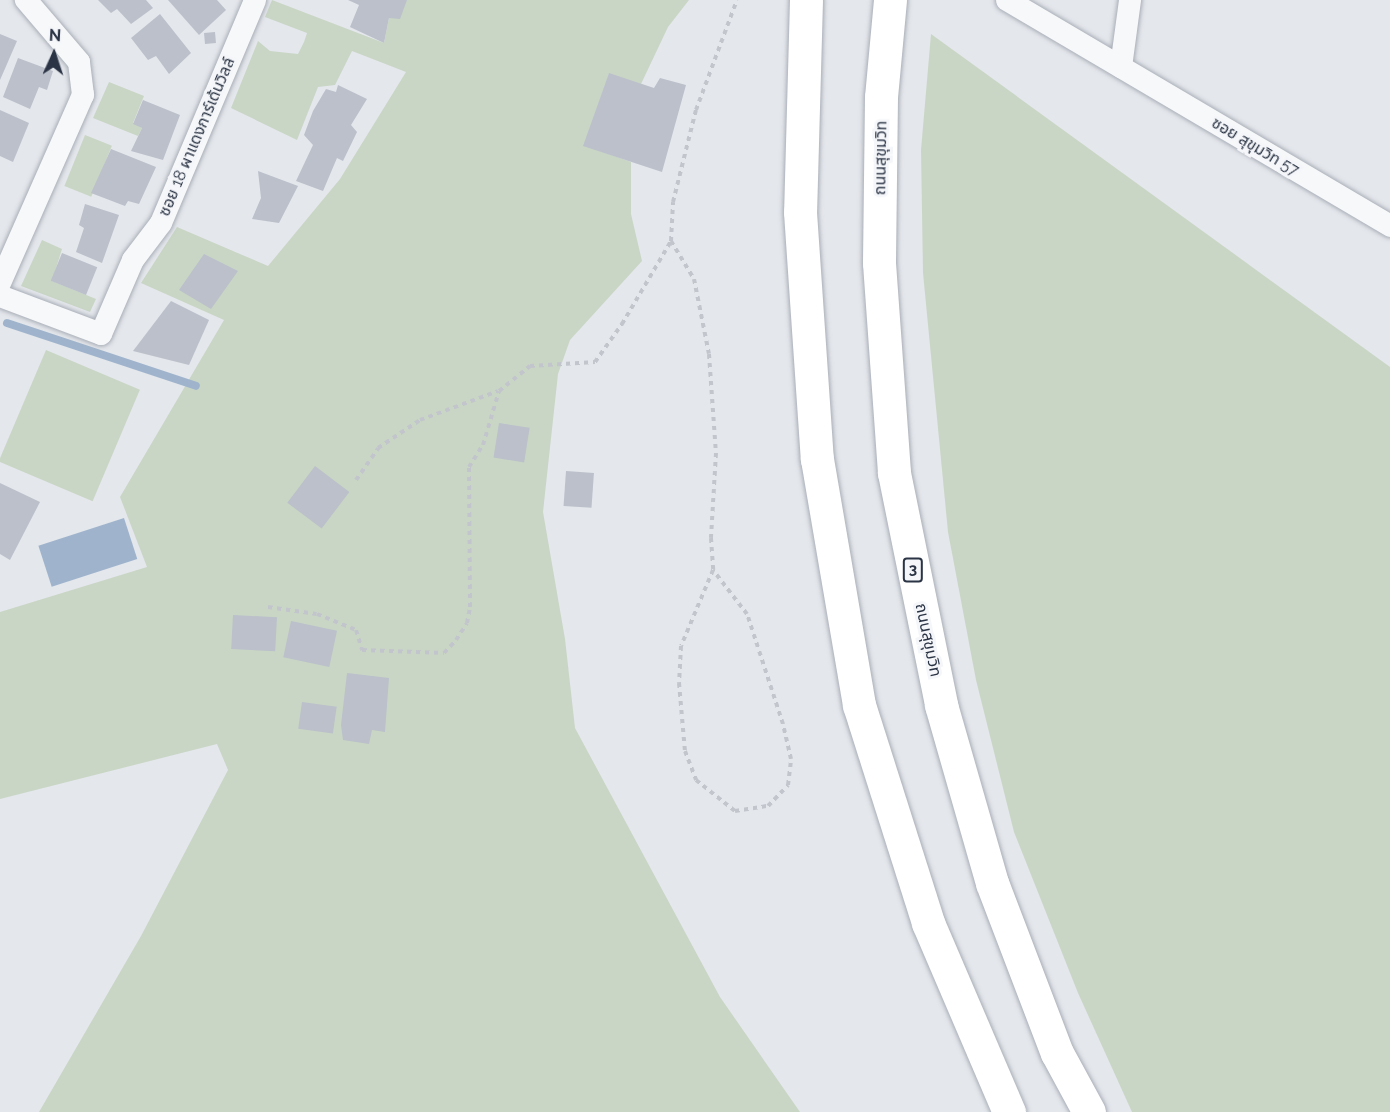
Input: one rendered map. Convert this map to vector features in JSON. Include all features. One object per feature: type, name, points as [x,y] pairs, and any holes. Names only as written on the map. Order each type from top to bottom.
[{"type":"highway","points":[[806,0],[800,212],[817,459],[859,705],[928,923],[1009,1112]]},
{"type":"highway","name":"ถนนสุขุมวิท","points":[[890,0],[881,97],[879,263],[894,473],[941,705],[992,883],[1057,1053],[1089,1112]]},
{"type":"street","points":[[0,283],[83,95],[79,62],[26,0]]},
{"type":"street","name":"ซอย 18 ผาแดงการ์เด้นวิลล์","points":[[0,296],[101,334],[133,260],[161,223],[255,0]]},
{"type":"street","name":"ซอย สุขุมวิท 57","points":[[1007,0],[1390,226]]},
{"type":"street","points":[[1121,67],[1130,0]]},
{"type":"path","points":[[356,480],[378,447],[420,420],[499,391],[530,366],[595,362],[671,242],[674,202],[696,110],[737,0]]},
{"type":"path","points":[[671,242],[694,279],[709,354],[716,453],[711,538],[713,570],[681,646],[680,692],[685,751],[696,780],[735,811],[768,806],[788,784],[788,748],[747,614],[713,570]]},
{"type":"path","points":[[268,607],[317,614],[356,630],[362,650],[444,653],[467,623],[469,467],[483,445],[499,391]]},
{"type":"green space","points":[[272,0],[384,43],[389,18],[407,0],[689,0],[668,27],[641,84],[609,74],[584,145],[631,162],[631,214],[642,261],[570,340],[558,374],[543,512],[565,639],[575,728],[720,997],[800,1112],[39,1112],[141,936],[228,770],[217,744],[0,799],[0,612],[147,567],[120,497],[224,320],[141,283],[177,227],[268,266],[340,179],[406,72],[352,51],[335,85],[318,87],[297,140],[231,108],[258,41],[270,51],[298,54],[304,42],[307,33],[265,17]]},
{"type":"green space","points":[[931,34],[1390,367],[1390,1112],[1132,1112],[1078,993],[1014,832],[976,680],[948,532],[923,273],[921,150]]},
{"type":"green space","points":[[109,82],[144,96],[133,123],[142,128],[138,136],[93,118]]},
{"type":"green space","points":[[85,135],[112,146],[91,197],[64,186]]},
{"type":"green space","points":[[42,240],[62,249],[52,281],[96,299],[90,312],[21,286]]},
{"type":"green space","points":[[46,350],[140,390],[93,501],[0,462]]},
{"type":"water","points":[[124,518],[137,559],[52,587],[38,546]]},
{"type":"building","points":[[98,0],[146,0],[153,8],[131,24],[117,9],[111,13]]},
{"type":"building","points":[[168,0],[217,0],[226,10],[199,35]]},
{"type":"building","points":[[348,0],[407,0],[400,19],[389,18],[384,43],[350,27],[359,5]]},
{"type":"building","points":[[160,14],[191,53],[169,74],[156,56],[148,60],[131,38]]},
{"type":"building","points":[[215,32],[216,43],[205,44],[204,33]]},
{"type":"building","points":[[0,34],[17,41],[0,80]]},
{"type":"building","points":[[18,58],[53,71],[47,90],[39,87],[30,109],[3,97]]},
{"type":"building","points":[[609,73],[654,88],[660,78],[686,85],[662,172],[583,146]]},
{"type":"building","points":[[338,85],[367,99],[351,125],[357,132],[343,161],[337,158],[323,191],[296,181],[313,145],[304,135],[313,111],[326,89],[336,92]]},
{"type":"building","points":[[143,100],[180,115],[163,160],[131,151],[142,128],[133,124]]},
{"type":"building","points":[[0,110],[29,123],[13,162],[0,156]]},
{"type":"building","points":[[111,149],[156,167],[139,204],[128,201],[125,206],[91,193]]},
{"type":"building","points":[[258,171],[298,186],[279,223],[252,219],[261,198]]},
{"type":"building","points":[[85,204],[119,215],[102,263],[76,252],[84,228],[79,225]]},
{"type":"building","points":[[62,253],[97,267],[86,295],[51,281]]},
{"type":"building","points":[[204,254],[238,271],[211,309],[179,290]]},
{"type":"building","points":[[171,301],[209,320],[189,365],[133,351]]},
{"type":"building","points":[[499,423],[530,428],[524,462],[494,458]]},
{"type":"building","points":[[315,466],[349,492],[322,529],[287,503]]},
{"type":"building","points":[[566,471],[594,473],[591,508],[564,506]]},
{"type":"building","points":[[0,483],[40,502],[10,560],[0,554]]},
{"type":"building","points":[[233,615],[277,617],[275,651],[231,649]]},
{"type":"building","points":[[291,621],[337,631],[329,667],[283,657]]},
{"type":"building","points":[[347,673],[389,678],[385,732],[372,730],[369,744],[343,740],[341,725]]},
{"type":"building","points":[[302,702],[337,707],[333,734],[298,729]]},
{"type":"waterway","points":[[7,323],[196,386]]}]
